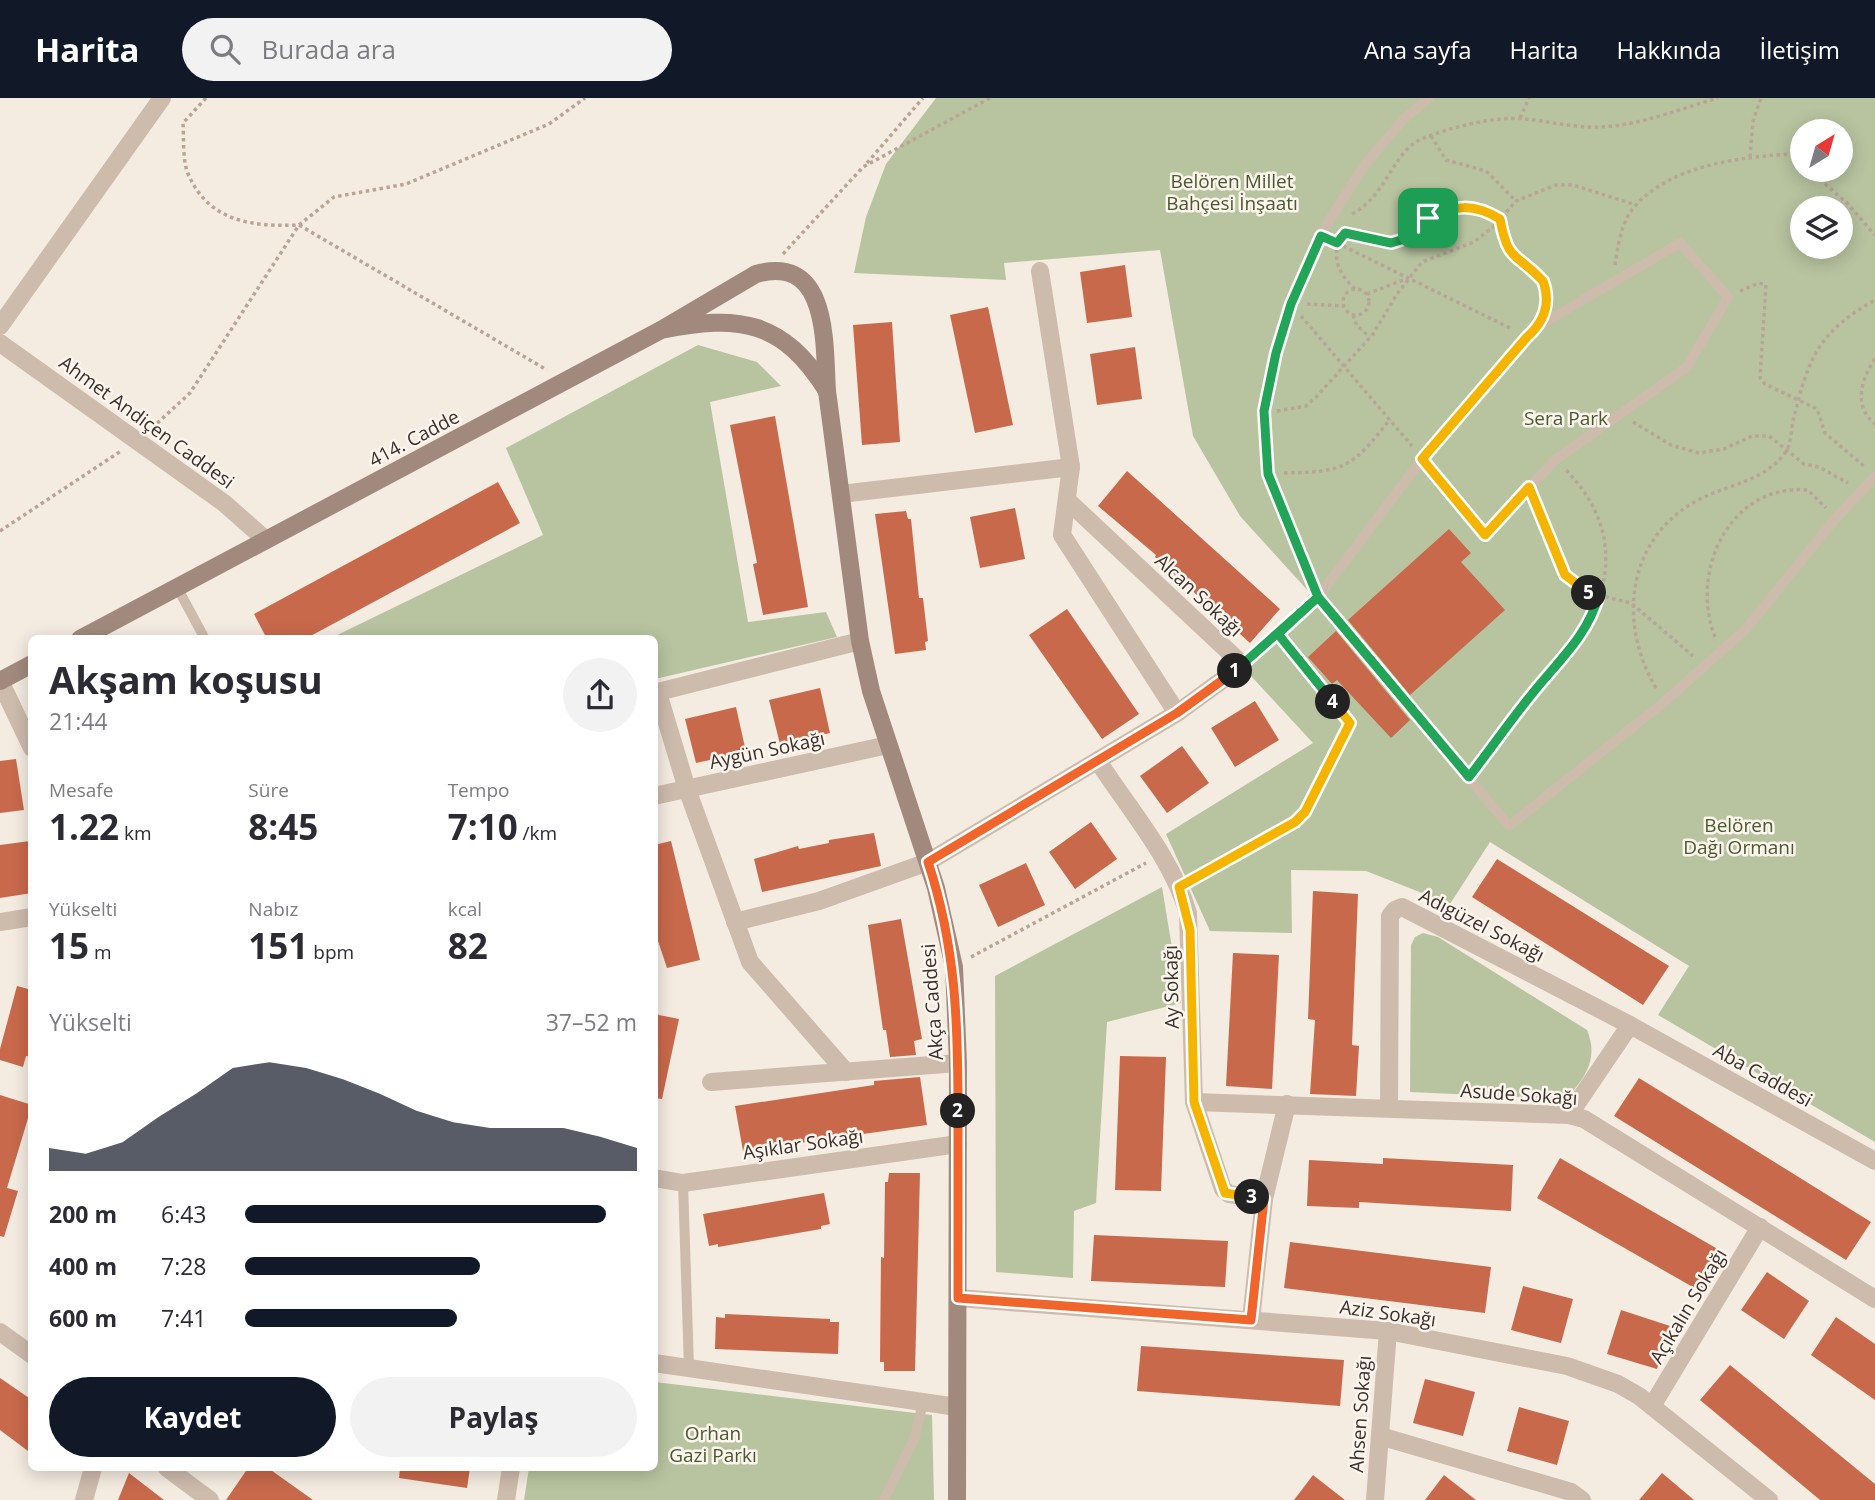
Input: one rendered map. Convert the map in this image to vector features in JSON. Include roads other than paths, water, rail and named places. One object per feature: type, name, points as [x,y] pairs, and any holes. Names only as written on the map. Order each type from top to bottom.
[{"type":"main road","name":"414. Cadde","points":[[87,635],[661,330],[737,283],[767,271]]},
{"type":"main road","name":"Akça Caddesi","points":[[767,271],[796,278],[817,299],[822,318],[827,391],[860,640],[888,745],[943,913],[954,967],[958,1063],[957,1500]]},
{"type":"main road","name":"Akça Caddesi","points":[[661,330],[719,322],[764,329],[801,354],[827,391]]},
{"type":"main road","points":[[0,681],[28,666]]},
{"type":"street","points":[[0,326],[162,98]]},
{"type":"street","points":[[1040,271],[1071,467],[1062,535],[1177,713]]},
{"type":"street","name":"Ahmet Andiçen Caddesi","points":[[0,343],[224,503],[266,541]]},
{"type":"street","points":[[841,494],[1071,467]]},
{"type":"street","name":"Alcan Sokağı","points":[[735,922],[818,901],[928,862],[1177,713],[1243,665],[1067,500]]},
{"type":"street","points":[[658,692],[860,640]]},
{"type":"street","points":[[0,681],[28,740]]},
{"type":"street","points":[[658,699],[687,789],[750,962],[846,1072]]},
{"type":"street","name":"Aygün Sokağı","points":[[658,795],[888,745]]},
{"type":"street","name":"Ay Sokağı","points":[[1098,761],[1179,887],[1190,930],[1194,1102],[1225,1193],[1264,1199]]},
{"type":"street","name":"Adıgüzel Sokağı","points":[[1390,1108],[1390,916],[1398,908],[1414,912],[1630,1025]]},
{"type":"street","points":[[0,922],[28,917]]},
{"type":"street","points":[[1569,1115],[1630,1025]]},
{"type":"street","name":"Aba Caddesi","points":[[1630,1025],[1875,1161]]},
{"type":"street","points":[[711,1082],[958,1063]]},
{"type":"street","name":"Asude Sokağı","points":[[1194,1102],[1569,1115],[1597,1125],[1875,1299]]},
{"type":"street","points":[[1251,1320],[1264,1199],[1287,1104]]},
{"type":"street","name":"Aşıklar Sokağı","points":[[658,1179],[683,1183],[958,1144]]},
{"type":"street","name":"Açıkalın Sokağı","points":[[1652,1406],[1760,1227]]},
{"type":"street","name":"Aziz Sokağı","points":[[958,1298],[1388,1331],[1567,1366],[1618,1384],[1652,1406],[1769,1500]]},
{"type":"street","name":"Ahsen Sokağı","points":[[1375,1500],[1388,1331]]},
{"type":"street","points":[[0,1332],[28,1351]]},
{"type":"street","points":[[658,1364],[957,1407]]},
{"type":"street","points":[[1380,1436],[1571,1492],[1582,1500]]},
{"type":"street","points":[[84,1500],[92,1471]]},
{"type":"street","points":[[171,1471],[210,1500]]},
{"type":"street","points":[[506,1500],[511,1471]]},
{"type":"lane","points":[[1429,98],[1404,119],[1366,163],[1323,231],[1291,304],[1276,353],[1264,411],[1268,474],[1318,597],[1509,826],[1664,702],[1745,630],[1875,476]]},
{"type":"lane","points":[[1243,665],[1318,597],[1422,459],[1540,325],[1680,243],[1728,297],[1687,367],[1555,460],[1485,535],[1422,459]]},
{"type":"lane","points":[[177,587],[203,635]]},
{"type":"lane","points":[[1179,887],[1295,822],[1313,800],[1350,723],[1278,634]]},
{"type":"lane","points":[[683,1183],[689,1368]]},
{"type":"lane","points":[[884,1500],[915,1437],[923,1402]]},
{"type":"park label","name":"Belören Millet Bahçesi İnşaatı","points":[[1232,192]]},
{"type":"park label","name":"Sera Park","points":[[1566,418]]},
{"type":"park label","name":"Belören Dağı Ormanı","points":[[1739,836]]},
{"type":"park label","name":"Orhan Gazi Parkı","points":[[713,1444]]}]
